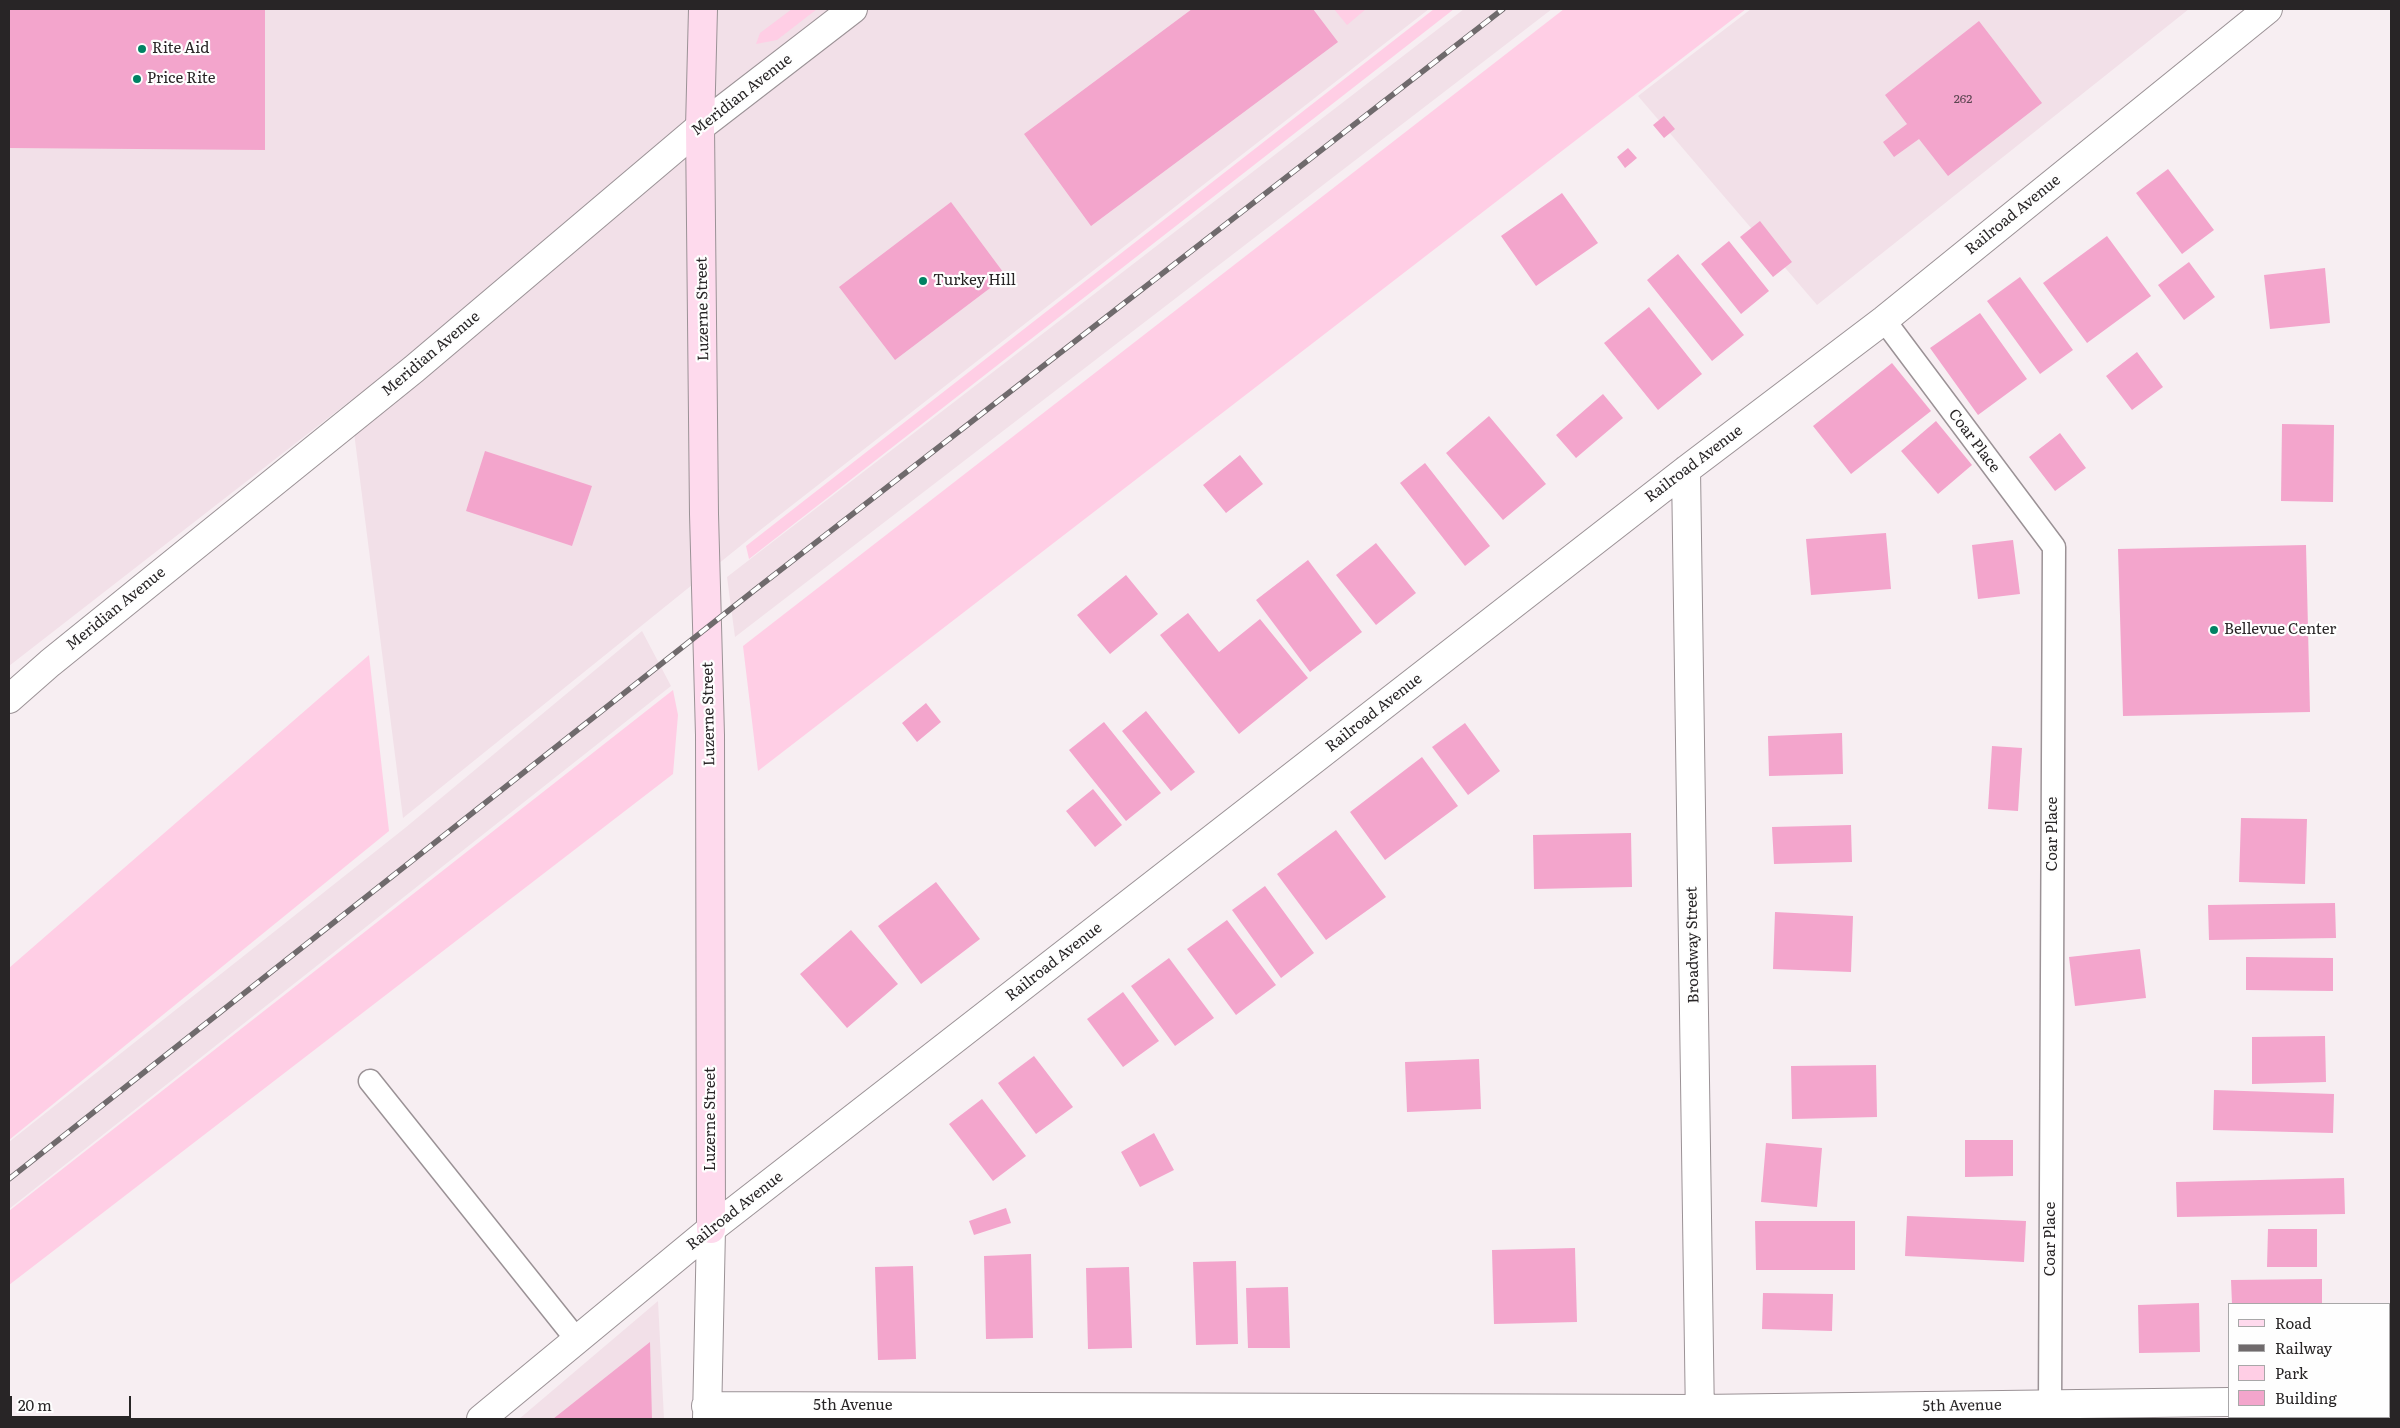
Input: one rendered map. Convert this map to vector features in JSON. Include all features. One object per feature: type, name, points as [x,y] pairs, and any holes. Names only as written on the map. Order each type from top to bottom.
[{"type":"street","name":"Luzerne Street","points":[[703,9],[700,127],[704,514],[710,745],[711,1229],[706,1412]]},
{"type":"street","name":"Meridian Avenue","points":[[9,700],[50,663],[414,369],[700,127],[853,9]]},
{"type":"street","name":"Railroad Avenue","points":[[482,1419],[711,1229],[1686,470],[1884,320],[2268,9]]},
{"type":"street","name":"Broadway Street","points":[[1686,470],[1700,1414]]},
{"type":"street","name":"5th Avenue","points":[[706,1412],[1700,1414],[2050,1404],[2228,1402]]},
{"type":"lane","name":"Coar Place","points":[[1884,320],[2054,547],[2050,1404]]},
{"type":"lane","points":[[370,1081],[577,1340]]},
{"type":"shaded area","points":[[9,9],[1429,9],[759,531],[403,818],[350,401],[9,666]]},
{"type":"shaded area","points":[[1464,9],[1552,9],[735,637],[727,577]]},
{"type":"shaded area","points":[[1751,9],[2189,9],[1817,305],[1638,96]]},
{"type":"shaded area","points":[[642,631],[671,686],[9,1209],[9,1142],[405,828]]},
{"type":"shaded area","points":[[658,1301],[664,1419],[519,1419]]},
{"type":"green space","points":[[792,9],[817,9],[777,40],[756,44],[760,33]]},
{"type":"green space","points":[[1334,9],[1366,9],[1347,25]]},
{"type":"green space","points":[[1434,9],[1454,9],[749,559],[746,546]]},
{"type":"green space","points":[[1564,9],[1746,9],[758,771],[743,646]]},
{"type":"green space","points":[[369,655],[389,831],[9,1140],[9,968]]},
{"type":"green space","points":[[673,690],[678,715],[673,774],[9,1285],[9,1211]]},
{"type":"building","name":"Price Rite","points":[[9,9],[265,9],[265,150],[9,148]]},
{"type":"building","points":[[1192,9],[1313,9],[1338,42],[1091,226],[1024,134]]},
{"type":"building","points":[[1979,21],[2042,103],[1948,176],[1919,139],[1894,157],[1883,142],[1907,124],[1885,95]]},
{"type":"building","points":[[1664,116],[1675,129],[1664,138],[1653,125]]},
{"type":"building","points":[[1628,148],[1637,158],[1625,168],[1617,157]]},
{"type":"building","points":[[2168,169],[2214,230],[2182,254],[2136,193]]},
{"type":"building","points":[[1562,193],[1598,243],[1536,286],[1501,236]]},
{"type":"building","name":"Turkey Hill","points":[[951,202],[1006,276],[895,360],[839,287]]},
{"type":"building","points":[[1760,221],[1792,262],[1773,277],[1740,237]]},
{"type":"building","points":[[2107,236],[2151,296],[2087,343],[2043,283]]},
{"type":"building","points":[[1729,241],[1769,291],[1741,314],[1701,264]]},
{"type":"building","points":[[1678,254],[1744,335],[1712,361],[1647,280]]},
{"type":"building","points":[[2189,262],[2215,297],[2184,320],[2158,285]]},
{"type":"building","points":[[2325,268],[2330,323],[2270,329],[2264,275]]},
{"type":"building","points":[[2020,277],[2073,350],[2040,374],[1987,301]]},
{"type":"building","points":[[1649,307],[1702,374],[1658,410],[1604,343]]},
{"type":"building","points":[[1980,313],[2027,379],[1978,415],[1930,348]]},
{"type":"building","points":[[2137,352],[2163,387],[2132,410],[2106,376]]},
{"type":"building","points":[[1892,363],[1931,411],[1851,474],[1813,426]]},
{"type":"building","points":[[1603,394],[1623,418],[1576,458],[1556,435]]},
{"type":"building","points":[[1489,416],[1546,484],[1503,520],[1446,453]]},
{"type":"building","points":[[1936,421],[1972,465],[1938,494],[1901,451]]},
{"type":"building","points":[[2282,424],[2334,425],[2333,502],[2281,501]]},
{"type":"building","points":[[2060,433],[2086,468],[2055,491],[2029,457]]},
{"type":"building","points":[[485,451],[592,486],[572,546],[466,511]]},
{"type":"building","points":[[1240,455],[1263,484],[1226,513],[1203,485]]},
{"type":"building","points":[[1425,463],[1490,546],[1465,566],[1400,483]]},
{"type":"building","points":[[1886,533],[1891,589],[1811,595],[1806,539]]},
{"type":"building","points":[[2013,540],[2020,594],[1978,599],[1972,545]]},
{"type":"building","points":[[1376,543],[1416,593],[1376,625],[1336,575]]},
{"type":"building","name":"Bellevue Center","points":[[2306,545],[2310,712],[2123,716],[2118,549]]},
{"type":"building","points":[[1308,560],[1362,632],[1310,672],[1256,600]]},
{"type":"building","points":[[1126,575],[1158,614],[1110,654],[1077,615]]},
{"type":"building","points":[[1188,613],[1219,652],[1260,619],[1308,678],[1239,734],[1160,635]]},
{"type":"building","points":[[926,703],[941,722],[917,742],[902,723]]},
{"type":"building","points":[[1146,711],[1195,772],[1171,791],[1122,731]]},
{"type":"building","points":[[1104,722],[1161,793],[1126,821],[1069,750]]},
{"type":"building","points":[[1465,723],[1500,771],[1468,795],[1432,747]]},
{"type":"building","points":[[1842,733],[1843,774],[1769,776],[1768,736]]},
{"type":"building","points":[[1992,746],[2022,748],[2018,811],[1988,809]]},
{"type":"building","points":[[1422,757],[1458,806],[1385,860],[1350,812]]},
{"type":"building","points":[[1093,789],[1122,825],[1095,847],[1066,811]]},
{"type":"building","points":[[2241,818],[2307,819],[2305,884],[2239,882]]},
{"type":"building","points":[[1851,825],[1852,862],[1774,864],[1772,827]]},
{"type":"building","points":[[1336,830],[1386,897],[1326,940],[1277,874]]},
{"type":"building","points":[[1631,833],[1632,887],[1534,889],[1533,835]]},
{"type":"building","points":[[936,882],[980,939],[921,984],[878,926]]},
{"type":"building","points":[[1265,886],[1314,953],[1281,978],[1232,910]]},
{"type":"building","points":[[2335,903],[2336,938],[2209,940],[2208,905]]},
{"type":"building","points":[[1775,912],[1853,916],[1851,972],[1773,969]]},
{"type":"building","points":[[1227,920],[1276,985],[1236,1015],[1187,949]]},
{"type":"building","points":[[851,930],[898,984],[847,1028],[800,974]]},
{"type":"building","points":[[2140,949],[2146,998],[2075,1006],[2069,957]]},
{"type":"building","points":[[2246,957],[2333,958],[2333,991],[2246,990]]},
{"type":"building","points":[[1169,958],[1214,1018],[1175,1046],[1131,986]]},
{"type":"building","points":[[1123,992],[1159,1041],[1123,1067],[1087,1019]]},
{"type":"building","points":[[2325,1036],[2326,1082],[2252,1084],[2252,1037]]},
{"type":"building","points":[[1034,1056],[1073,1107],[1036,1134],[998,1083]]},
{"type":"building","points":[[1479,1059],[1481,1109],[1407,1112],[1405,1062]]},
{"type":"building","points":[[1876,1065],[1877,1117],[1792,1119],[1791,1066]]},
{"type":"building","points":[[2214,1090],[2334,1094],[2333,1133],[2213,1130]]},
{"type":"building","points":[[982,1099],[1026,1156],[993,1181],[949,1124]]},
{"type":"building","points":[[1154,1133],[1174,1170],[1140,1187],[1121,1152]]},
{"type":"building","points":[[1965,1140],[2013,1140],[2013,1176],[1965,1177]]},
{"type":"building","points":[[1766,1143],[1822,1148],[1817,1207],[1761,1202]]},
{"type":"building","points":[[2344,1178],[2345,1214],[2177,1217],[2176,1182]]},
{"type":"building","points":[[1006,1208],[1011,1223],[974,1235],[969,1221]]},
{"type":"building","points":[[1907,1216],[2026,1221],[2024,1262],[1905,1256]]},
{"type":"building","points":[[1755,1221],[1855,1221],[1855,1270],[1756,1270]]},
{"type":"building","points":[[2268,1229],[2317,1229],[2317,1267],[2267,1267]]},
{"type":"building","points":[[1575,1248],[1577,1322],[1494,1324],[1492,1250]]},
{"type":"building","points":[[1031,1254],[1033,1338],[986,1339],[984,1256]]},
{"type":"building","points":[[1236,1261],[1238,1344],[1196,1345],[1193,1262]]},
{"type":"building","points":[[913,1266],[916,1359],[878,1360],[875,1267]]},
{"type":"building","points":[[1129,1267],[1132,1348],[1088,1349],[1086,1268]]},
{"type":"building","points":[[2322,1279],[2322,1303],[2232,1303],[2231,1280]]},
{"type":"building","points":[[1288,1287],[1290,1348],[1248,1348],[1246,1288]]},
{"type":"building","points":[[1763,1293],[1833,1294],[1832,1331],[1762,1329]]},
{"type":"building","points":[[2199,1303],[2200,1352],[2139,1353],[2138,1305]]},
{"type":"building","points":[[650,1342],[652,1419],[553,1419]]},
{"type":"railway","points":[[9,1179],[756,589],[1503,9]]},
{"type":"place","name":"Rite Aid","points":[[142,49]]},
{"type":"place","name":"Price Rite","points":[[137,79]]},
{"type":"place","name":"Turkey Hill","points":[[923,281]]},
{"type":"place","name":"Bellevue Center","points":[[2214,630]]}]
